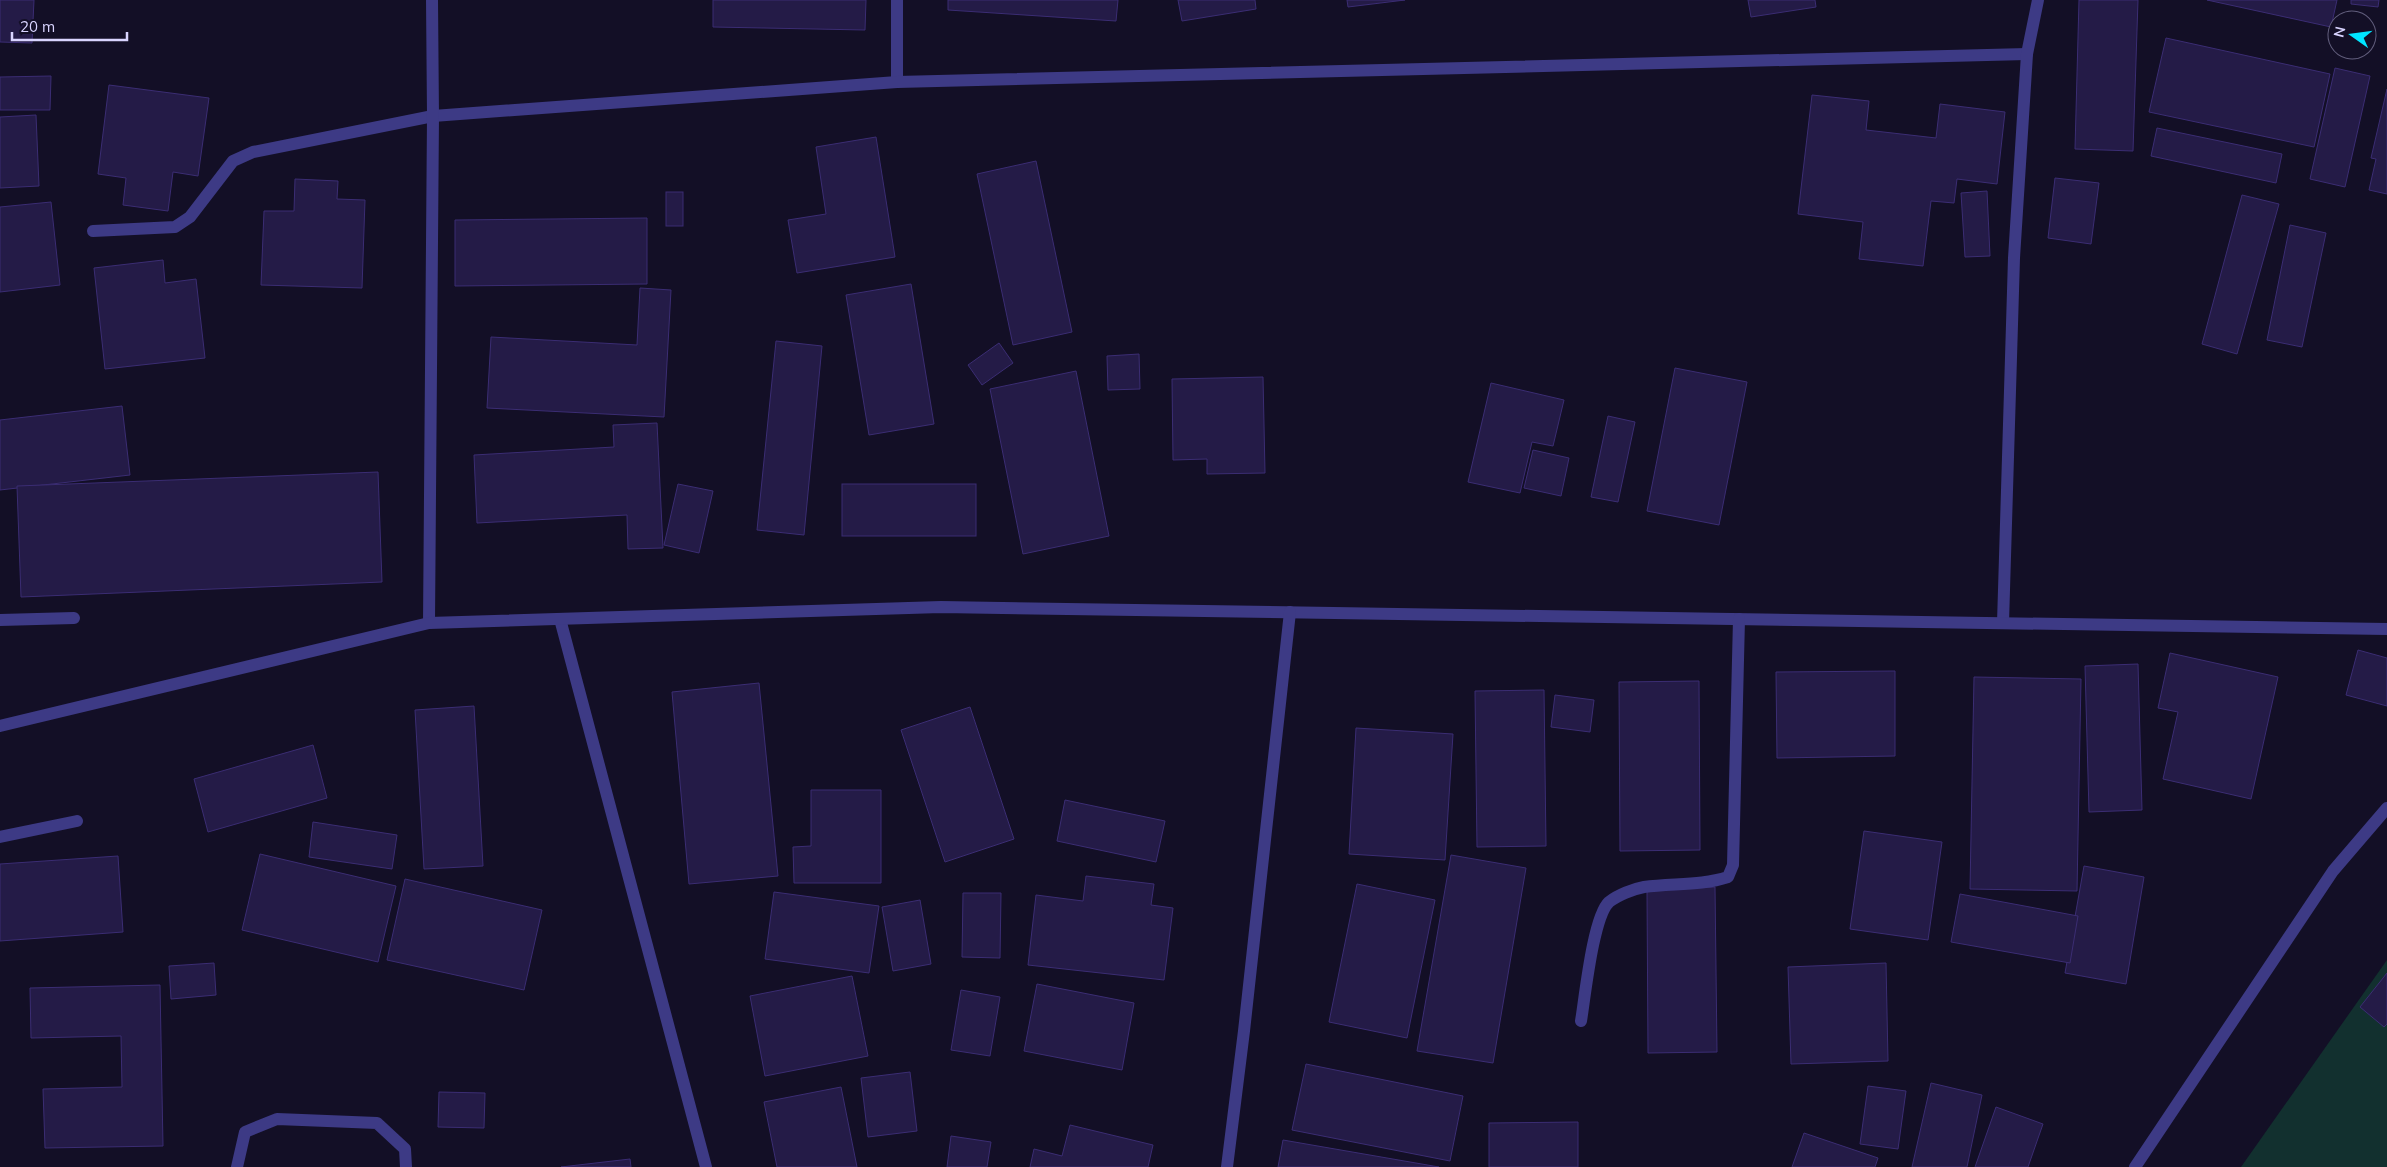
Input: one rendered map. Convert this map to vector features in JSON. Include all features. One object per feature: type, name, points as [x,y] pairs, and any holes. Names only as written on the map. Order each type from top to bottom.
[{"type":"street","points":[[429,623],[434,116],[432,0]]},
{"type":"street","points":[[897,0],[897,82]]},
{"type":"street","points":[[2003,623],[2014,258],[2028,54],[2038,0]]},
{"type":"street","points":[[93,231],[175,227],[190,217],[233,161],[253,152],[434,116],[897,82],[2028,54]]},
{"type":"street","points":[[0,726],[429,623],[941,607],[2387,629]]},
{"type":"street","points":[[1227,1167],[1244,1031],[1290,612]]},
{"type":"street","points":[[0,620],[74,618]]},
{"type":"street","points":[[560,619],[706,1167]]},
{"type":"street","points":[[1581,1021],[1598,921],[1608,903],[1626,892],[1643,887],[1716,882],[1728,877],[1733,864],[1739,619]]},
{"type":"street","points":[[2134,1167],[2333,870],[2387,808]]},
{"type":"street","points":[[0,837],[77,821]]},
{"type":"street","points":[[237,1167],[245,1132],[277,1119],[378,1123],[405,1149],[406,1167]]},
{"type":"green space","points":[[2387,960],[2387,1167],[2241,1167]]},
{"type":"building","points":[[0,0],[34,0],[32,43],[0,42]]},
{"type":"building","points":[[713,0],[866,0],[865,30],[713,27]]},
{"type":"building","points":[[948,0],[1118,0],[1116,21],[948,10]]},
{"type":"building","points":[[1178,0],[1255,0],[1256,9],[1182,21]]},
{"type":"building","points":[[1347,0],[1405,0],[1348,7]]},
{"type":"building","points":[[1748,0],[1815,0],[1816,7],[1751,17]]},
{"type":"building","points":[[2079,0],[2138,0],[2133,151],[2075,149]]},
{"type":"building","points":[[2207,0],[2337,0],[2335,10],[2327,10],[2327,26]]},
{"type":"building","points":[[2351,0],[2379,0],[2378,7],[2351,4]]},
{"type":"building","points":[[2166,38],[2330,74],[2314,147],[2149,112]]},
{"type":"building","points":[[2335,68],[2370,76],[2345,187],[2310,179]]},
{"type":"building","points":[[51,76],[50,110],[0,110],[0,77]]},
{"type":"building","points":[[109,85],[209,98],[198,176],[173,172],[168,211],[123,205],[126,178],[98,174]]},
{"type":"building","points":[[2387,89],[2387,194],[2369,190],[2376,159],[2371,158]]},
{"type":"building","points":[[1812,95],[1869,101],[1866,130],[1936,138],[1940,104],[2005,112],[1997,184],[1957,179],[1954,203],[1931,201],[1923,266],[1859,259],[1863,222],[1798,214]]},
{"type":"building","points":[[36,115],[39,186],[0,188],[0,117]]},
{"type":"building","points":[[2157,128],[2282,154],[2276,183],[2151,156]]},
{"type":"building","points":[[876,137],[895,257],[797,273],[788,220],[826,214],[816,147]]},
{"type":"building","points":[[1036,161],[1072,332],[1013,345],[977,174]]},
{"type":"building","points":[[2055,178],[2099,183],[2091,244],[2048,238]]},
{"type":"building","points":[[295,179],[338,181],[337,199],[365,200],[362,288],[261,285],[264,211],[294,211]]},
{"type":"building","points":[[1987,191],[1990,256],[1965,257],[1961,193]]},
{"type":"building","points":[[666,192],[683,192],[683,226],[666,226]]},
{"type":"building","points":[[2242,195],[2279,204],[2237,354],[2202,344]]},
{"type":"building","points":[[51,202],[60,285],[0,292],[0,207]]},
{"type":"building","points":[[647,218],[647,284],[455,286],[455,220]]},
{"type":"building","points":[[2290,225],[2326,233],[2302,347],[2267,340]]},
{"type":"building","points":[[163,260],[165,283],[196,279],[205,358],[105,369],[94,268]]},
{"type":"building","points":[[911,284],[934,424],[869,435],[846,295]]},
{"type":"building","points":[[640,288],[671,290],[664,417],[487,408],[491,337],[637,345]]},
{"type":"building","points":[[776,341],[822,346],[804,535],[757,530]]},
{"type":"building","points":[[999,343],[1013,363],[982,385],[968,365]]},
{"type":"building","points":[[1139,354],[1140,389],[1108,390],[1107,356]]},
{"type":"building","points":[[1675,368],[1747,382],[1719,525],[1647,511]]},
{"type":"building","points":[[1076,371],[1109,536],[1023,554],[990,389]]},
{"type":"building","points":[[1263,377],[1265,473],[1207,474],[1207,459],[1173,460],[1172,379]]},
{"type":"building","points":[[1491,383],[1564,400],[1553,446],[1532,442],[1520,493],[1468,482]]},
{"type":"building","points":[[122,406],[130,475],[0,490],[0,420]]},
{"type":"building","points":[[1608,416],[1635,422],[1618,502],[1591,497]]},
{"type":"building","points":[[657,423],[663,548],[628,549],[627,515],[477,523],[474,455],[614,447],[613,425]]},
{"type":"building","points":[[1533,450],[1569,458],[1561,496],[1524,488]]},
{"type":"building","points":[[378,472],[382,582],[21,597],[17,486]]},
{"type":"building","points":[[678,484],[713,491],[699,553],[664,545]]},
{"type":"building","points":[[842,484],[976,484],[976,536],[842,536]]},
{"type":"building","points":[[2358,650],[2387,658],[2387,706],[2346,695]]},
{"type":"building","points":[[2170,653],[2278,677],[2251,799],[2163,779],[2178,712],[2158,708]]},
{"type":"building","points":[[2138,664],[2142,810],[2089,812],[2085,666]]},
{"type":"building","points":[[1895,671],[1895,756],[1777,758],[1776,672]]},
{"type":"building","points":[[1974,677],[2081,679],[2077,891],[1970,889]]},
{"type":"building","points":[[1699,681],[1700,850],[1620,851],[1619,682]]},
{"type":"building","points":[[759,683],[778,876],[689,884],[672,692]]},
{"type":"building","points":[[1544,690],[1546,846],[1477,847],[1475,691]]},
{"type":"building","points":[[1555,695],[1594,700],[1590,732],[1551,727]]},
{"type":"building","points":[[474,706],[483,866],[424,869],[415,710]]},
{"type":"building","points":[[970,707],[1014,839],[945,862],[901,730]]},
{"type":"building","points":[[1356,728],[1453,734],[1445,860],[1349,854]]},
{"type":"building","points":[[313,745],[327,798],[208,832],[194,779]]},
{"type":"building","points":[[811,790],[881,790],[881,883],[794,883],[793,847],[811,846]]},
{"type":"building","points":[[1065,800],[1165,821],[1156,862],[1057,841]]},
{"type":"building","points":[[313,822],[397,835],[392,869],[309,857]]},
{"type":"building","points":[[1864,831],[1942,842],[1928,940],[1850,929]]},
{"type":"building","points":[[260,854],[396,886],[378,962],[242,930]]},
{"type":"building","points":[[1451,855],[1526,868],[1493,1063],[1417,1051]]},
{"type":"building","points":[[118,856],[123,932],[0,941],[0,864]]},
{"type":"building","points":[[2084,866],[2144,877],[2126,984],[2065,973]]},
{"type":"building","points":[[1086,876],[1154,884],[1151,905],[1173,908],[1164,980],[1028,965],[1036,895],[1083,901]]},
{"type":"building","points":[[405,879],[542,910],[524,990],[387,960]]},
{"type":"building","points":[[1357,884],[1435,900],[1407,1038],[1329,1022]]},
{"type":"building","points":[[1715,887],[1717,1052],[1648,1053],[1647,889]]},
{"type":"building","points":[[774,892],[879,906],[869,973],[765,959]]},
{"type":"building","points":[[963,893],[1001,893],[1000,958],[962,957]]},
{"type":"building","points":[[1960,894],[2078,916],[2070,963],[1951,942]]},
{"type":"building","points":[[920,900],[931,964],[893,971],[882,907]]},
{"type":"building","points":[[214,963],[216,995],[171,999],[169,966]]},
{"type":"building","points":[[1886,963],[1888,1061],[1791,1064],[1788,967]]},
{"type":"building","points":[[2387,973],[2387,1024],[2384,1027],[2360,1007]]},
{"type":"building","points":[[852,976],[868,1056],[765,1076],[750,996]]},
{"type":"building","points":[[1037,984],[1134,1003],[1122,1070],[1024,1051]]},
{"type":"building","points":[[160,985],[163,1146],[45,1148],[43,1089],[122,1087],[121,1036],[31,1038],[30,988]]},
{"type":"building","points":[[961,990],[1000,997],[990,1056],[951,1050]]},
{"type":"building","points":[[1306,1064],[1463,1096],[1450,1161],[1292,1130]]},
{"type":"building","points":[[910,1072],[917,1131],[868,1137],[861,1078]]},
{"type":"building","points":[[1931,1083],[1982,1095],[1967,1167],[1912,1167]]},
{"type":"building","points":[[1868,1086],[1906,1091],[1898,1149],[1860,1144]]},
{"type":"building","points":[[841,1087],[857,1167],[777,1167],[764,1102]]},
{"type":"building","points":[[439,1092],[485,1093],[484,1128],[438,1127]]},
{"type":"building","points":[[1996,1107],[2043,1124],[2028,1167],[1975,1167]]},
{"type":"building","points":[[1578,1122],[1578,1167],[1489,1167],[1489,1123]]},
{"type":"building","points":[[1070,1125],[1153,1145],[1148,1167],[1030,1167],[1034,1149],[1062,1156]]},
{"type":"building","points":[[1804,1133],[1878,1158],[1875,1167],[1792,1167]]},
{"type":"building","points":[[951,1136],[991,1142],[987,1167],[947,1167]]},
{"type":"building","points":[[1283,1140],[1439,1167],[1278,1167]]},
{"type":"building","points":[[630,1159],[631,1167],[561,1167]]}]
